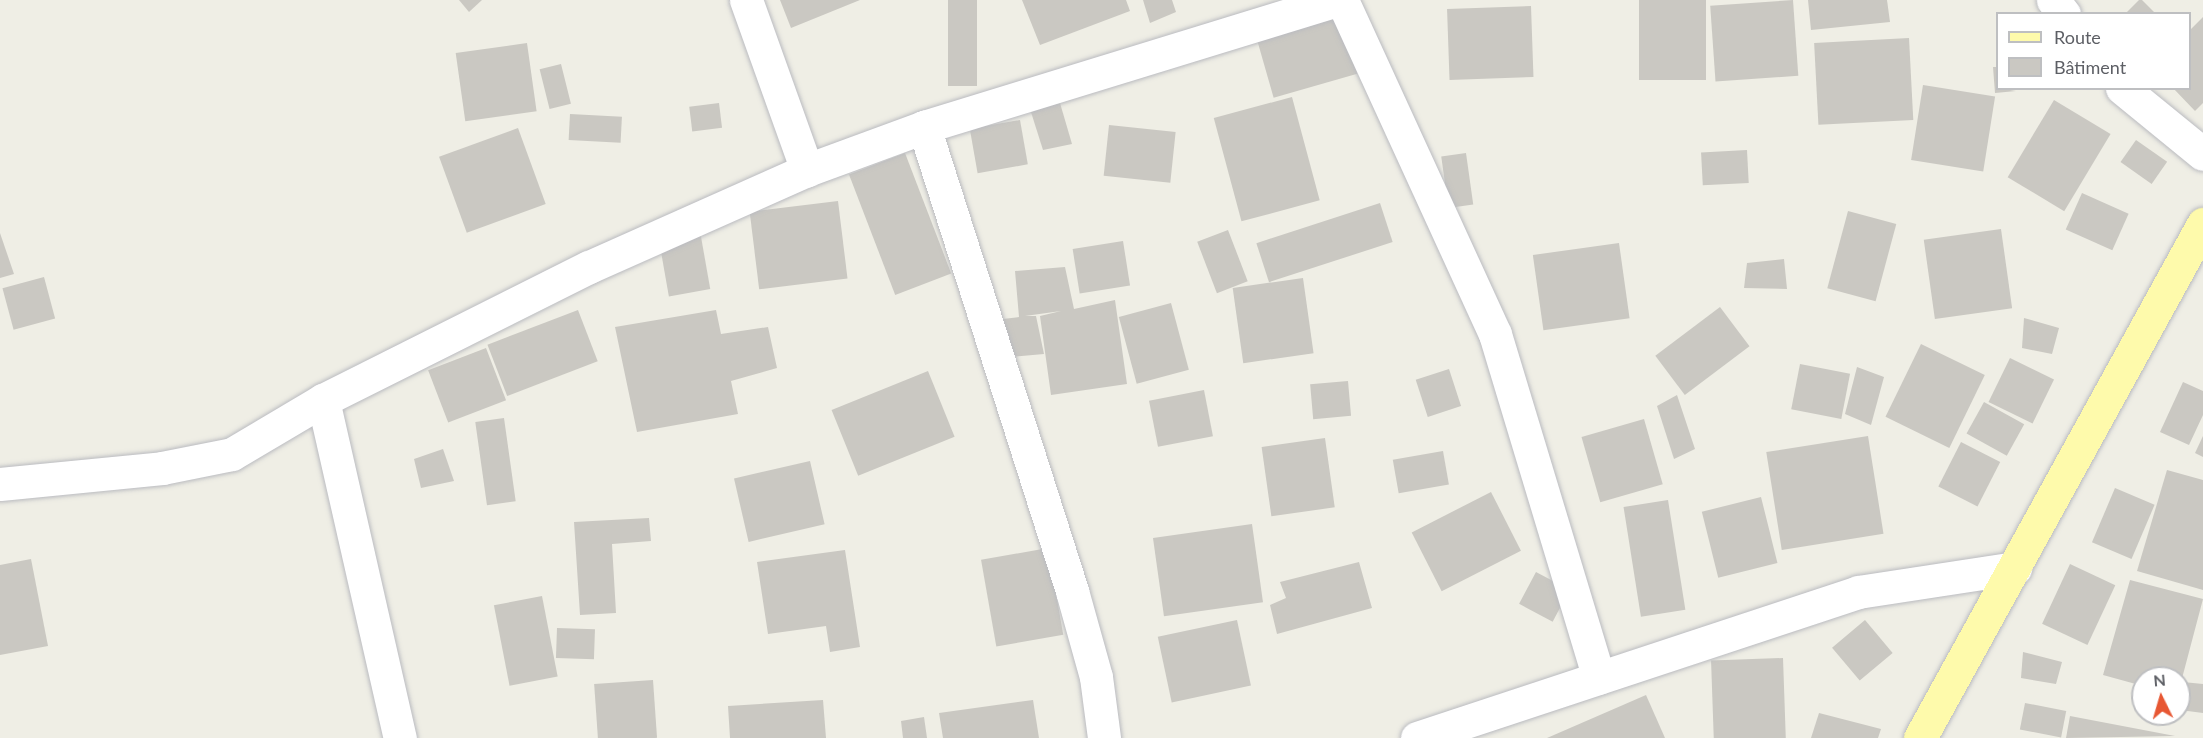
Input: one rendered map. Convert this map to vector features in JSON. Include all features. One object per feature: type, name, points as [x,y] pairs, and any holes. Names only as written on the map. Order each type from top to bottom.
[{"type":"main road","points":[[1920,738],[2203,224]]},
{"type":"street","points":[[746,0],[807,170]]},
{"type":"street","points":[[0,484],[162,468],[232,454],[322,400],[589,267],[807,170],[924,127],[1337,0]]},
{"type":"street","points":[[1342,0],[1495,334],[1599,678]]},
{"type":"street","points":[[2124,90],[2203,154]]},
{"type":"street","points":[[924,127],[1072,591],[1096,677],[1104,738]]},
{"type":"street","points":[[322,400],[400,738]]},
{"type":"street","points":[[1417,738],[1858,592],[2015,568]]},
{"type":"building","points":[[459,0],[482,0],[469,12]]},
{"type":"building","points":[[780,0],[860,0],[791,28]]},
{"type":"building","points":[[948,0],[977,0],[977,86],[948,86]]},
{"type":"building","points":[[1022,0],[1126,0],[1130,11],[1040,45]]},
{"type":"building","points":[[1143,0],[1172,0],[1176,12],[1150,23]]},
{"type":"building","points":[[1639,0],[1706,0],[1706,80],[1639,80]]},
{"type":"building","points":[[1793,0],[1798,76],[1716,82],[1710,6]]},
{"type":"building","points":[[1808,0],[1887,0],[1890,22],[1811,30]]},
{"type":"building","points":[[2139,0],[2142,0],[2154,12],[2127,12]]},
{"type":"building","points":[[1531,6],[1533,77],[1450,80],[1447,9]]},
{"type":"building","points":[[1341,17],[1357,74],[1274,98],[1257,41]]},
{"type":"building","points":[[2203,17],[2203,103],[2195,111],[2175,90],[2191,90],[2191,29]]},
{"type":"building","points":[[1909,38],[1913,120],[1818,125],[1814,43]]},
{"type":"building","points":[[527,43],[537,111],[465,121],[456,53]]},
{"type":"building","points":[[561,64],[571,104],[550,109],[540,69]]},
{"type":"building","points":[[1993,67],[1996,67],[1996,90],[2016,91],[1995,93]]},
{"type":"building","points":[[1923,85],[1995,96],[1983,171],[1911,160]]},
{"type":"building","points":[[1292,97],[1320,200],[1241,221],[1214,118]]},
{"type":"building","points":[[2054,100],[2111,134],[2064,211],[2008,177]]},
{"type":"building","points":[[719,103],[722,128],[692,131],[689,107]]},
{"type":"building","points":[[1060,103],[1072,144],[1043,150],[1030,109]]},
{"type":"building","points":[[570,114],[622,117],[621,143],[569,140]]},
{"type":"building","points":[[1020,120],[1028,164],[978,173],[970,129]]},
{"type":"building","points":[[1109,125],[1176,132],[1170,183],[1104,176]]},
{"type":"building","points":[[518,128],[546,204],[467,233],[439,157]]},
{"type":"building","points":[[2136,140],[2167,162],[2152,184],[2121,162]]},
{"type":"building","points":[[1747,150],[1749,183],[1703,185],[1701,152]]},
{"type":"building","points":[[905,153],[951,273],[895,295],[849,175]]},
{"type":"building","points":[[1466,153],[1473,204],[1448,208],[1441,156]]},
{"type":"building","points":[[2082,193],[2129,214],[2112,250],[2066,230]]},
{"type":"building","points":[[838,201],[848,278],[759,289],[750,212]]},
{"type":"building","points":[[1380,203],[1393,242],[1269,282],[1256,243]]},
{"type":"building","points":[[1848,211],[1896,224],[1876,301],[1827,288]]},
{"type":"building","points":[[2001,229],[2012,308],[1935,319],[1924,240]]},
{"type":"building","points":[[1228,230],[1248,281],[1217,293],[1197,242]]},
{"type":"building","points":[[700,231],[710,289],[669,296],[659,238]]},
{"type":"building","points":[[0,233],[14,274],[0,278]]},
{"type":"building","points":[[1123,241],[1130,285],[1080,293],[1073,249]]},
{"type":"building","points":[[1619,243],[1630,318],[1543,330],[1533,255]]},
{"type":"building","points":[[1784,259],[1787,289],[1744,288],[1747,263]]},
{"type":"building","points":[[1065,267],[1074,309],[1115,300],[1127,384],[1051,395],[1040,316],[1061,311],[1025,316],[1036,316],[1044,354],[1010,357],[1003,319],[1019,317],[1015,271]]},
{"type":"building","points":[[44,277],[55,319],[14,330],[2,288]]},
{"type":"building","points":[[1303,278],[1314,353],[1243,363],[1233,288]]},
{"type":"building","points":[[1171,303],[1189,370],[1137,384],[1119,317]]},
{"type":"building","points":[[1720,307],[1749,346],[1685,395],[1655,356]]},
{"type":"building","points":[[578,310],[598,361],[507,396],[487,345]]},
{"type":"building","points":[[716,310],[721,334],[768,327],[777,368],[731,381],[738,414],[637,432],[615,327]]},
{"type":"building","points":[[2024,318],[2059,328],[2052,354],[2022,348]]},
{"type":"building","points":[[1921,344],[1985,375],[1949,448],[1885,417]]},
{"type":"building","points":[[486,348],[506,400],[448,422],[428,370]]},
{"type":"building","points":[[2010,358],[2054,379],[2033,424],[1989,402]]},
{"type":"building","points":[[1800,364],[1850,374],[1841,419],[1791,409]]},
{"type":"building","points":[[1857,367],[1884,377],[1871,425],[1845,414]]},
{"type":"building","points":[[1449,369],[1461,406],[1428,417],[1416,380]]},
{"type":"building","points":[[928,371],[955,437],[858,476],[832,410]]},
{"type":"building","points":[[1348,381],[1351,416],[1313,419],[1310,384]]},
{"type":"building","points":[[2183,382],[2203,391],[2203,415],[2189,445],[2160,432]]},
{"type":"building","points":[[1204,390],[1213,436],[1158,447],[1149,401]]},
{"type":"building","points":[[1677,395],[1695,449],[1674,459],[1657,406]]},
{"type":"building","points":[[1984,402],[2024,424],[2007,456],[1967,433]]},
{"type":"building","points":[[504,418],[516,501],[487,505],[475,422]]},
{"type":"building","points":[[1644,419],[1663,484],[1600,502],[1582,437]]},
{"type":"building","points":[[1868,436],[1883,534],[1782,550],[1766,452]]},
{"type":"building","points":[[2203,436],[2203,457],[2195,453]]},
{"type":"building","points":[[1325,438],[1335,507],[1271,516],[1262,447]]},
{"type":"building","points":[[1961,442],[2000,462],[1978,507],[1938,487]]},
{"type":"building","points":[[443,449],[454,481],[421,488],[414,459]]},
{"type":"building","points":[[1443,451],[1449,484],[1399,493],[1393,460]]},
{"type":"building","points":[[810,461],[825,524],[749,542],[734,479]]},
{"type":"building","points":[[2167,470],[2203,480],[2203,590],[2137,571]]},
{"type":"building","points":[[2115,488],[2155,505],[2132,559],[2092,542]]},
{"type":"building","points":[[1491,492],[1521,551],[1442,591],[1412,532]]},
{"type":"building","points":[[1761,497],[1777,563],[1718,578],[1702,512]]},
{"type":"building","points":[[1668,500],[1685,610],[1641,617],[1624,507]]},
{"type":"building","points":[[649,518],[651,541],[612,544],[616,613],[580,615],[574,522]]},
{"type":"building","points":[[1252,524],[1263,602],[1164,616],[1153,538]]},
{"type":"building","points":[[1048,548],[1063,635],[996,646],[981,560]]},
{"type":"building","points":[[845,550],[860,647],[830,652],[826,626],[768,634],[757,562]]},
{"type":"building","points":[[31,559],[48,646],[0,655],[0,565]]},
{"type":"building","points":[[1359,562],[1372,608],[1277,634],[1270,605],[1286,598],[1280,582]]},
{"type":"building","points":[[2070,564],[2115,585],[2087,645],[2042,624]]},
{"type":"building","points":[[1536,572],[1570,590],[1553,622],[1519,604]]},
{"type":"building","points":[[2130,580],[2203,599],[2185,666],[2131,666],[2131,683],[2103,675]]},
{"type":"building","points":[[542,596],[558,676],[510,686],[494,605]]},
{"type":"building","points":[[1237,620],[1251,686],[1172,702],[1158,637]]},
{"type":"building","points":[[1865,620],[1893,653],[1860,681],[1832,648]]},
{"type":"building","points":[[557,628],[595,629],[594,659],[556,658]]},
{"type":"building","points":[[2023,652],[2062,662],[2056,684],[2021,678]]},
{"type":"building","points":[[1783,658],[1786,738],[1714,738],[1711,661]]},
{"type":"building","points":[[653,680],[657,738],[598,738],[594,684]]},
{"type":"building","points":[[2191,683],[2203,684],[2203,713],[2191,711]]},
{"type":"building","points":[[1646,695],[1665,738],[1547,738]]},
{"type":"building","points":[[823,700],[826,738],[730,738],[728,706]]},
{"type":"building","points":[[1033,700],[1039,738],[943,738],[939,713]]},
{"type":"building","points":[[2025,703],[2066,711],[2061,738],[2020,730]]},
{"type":"building","points":[[1819,713],[1881,729],[1878,738],[1811,738]]},
{"type":"building","points":[[2070,716],[2175,736],[2066,738]]},
{"type":"building","points":[[924,717],[927,738],[903,738],[901,721]]}]
